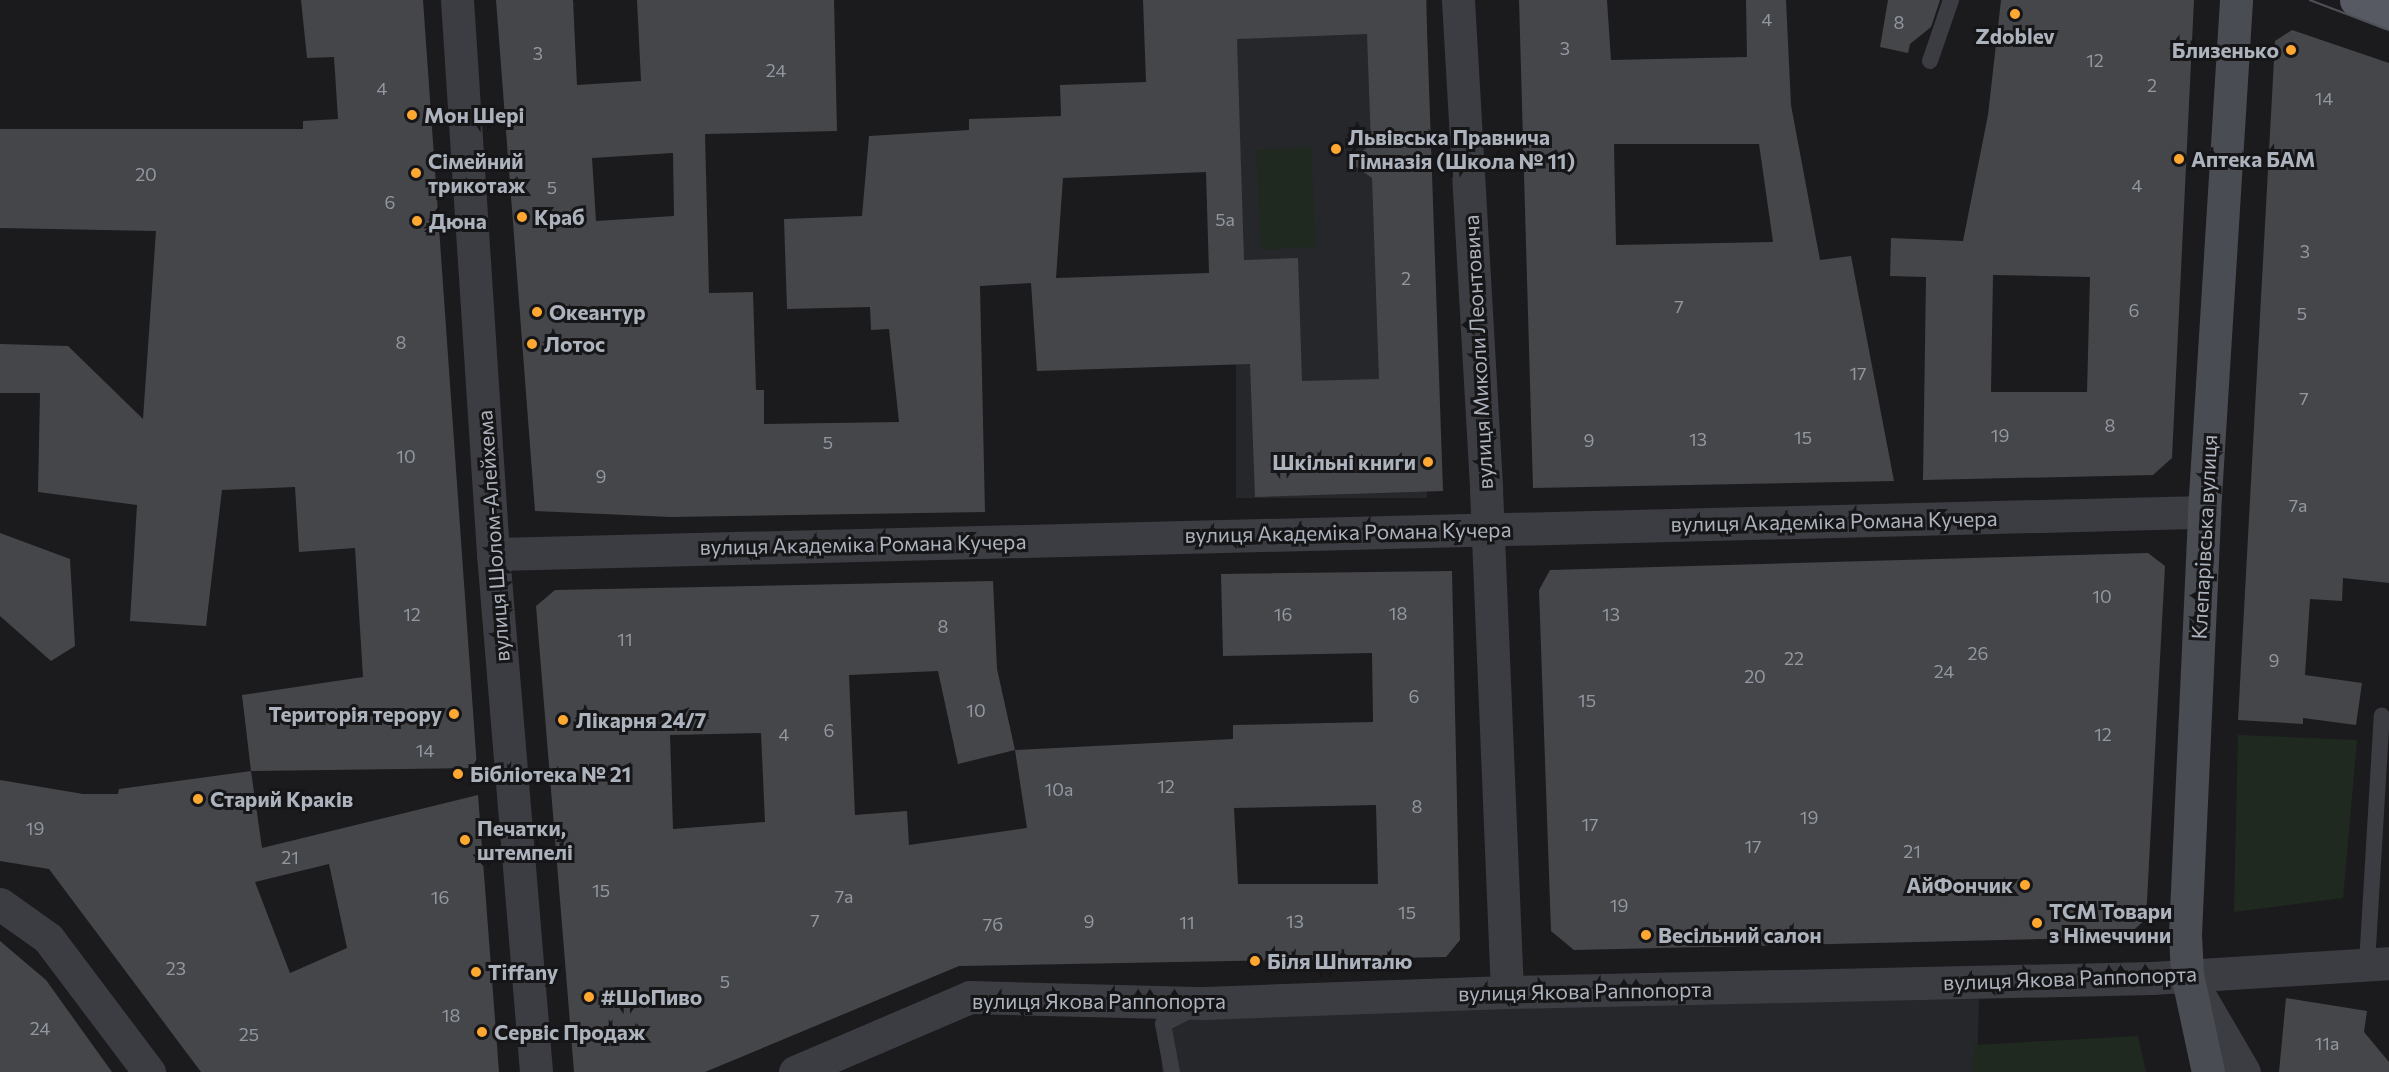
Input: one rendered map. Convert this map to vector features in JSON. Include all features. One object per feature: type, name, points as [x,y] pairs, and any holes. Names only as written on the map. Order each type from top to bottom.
[{"type":"main road","name":"Клепарівська вулиця","points":[[2208,1072],[2187,974],[2204,512],[2235,0]]},
{"type":"main road","points":[[2356,0],[2389,13]]},
{"type":"street","name":"вулиця Шолом-Алейхема","points":[[456,0],[493,554],[536,1072]]},
{"type":"street","name":"вулиця Миколи Леонтовича","points":[[1458,0],[1487,529],[1507,992]]},
{"type":"street","name":"вулиця Академіка Романа Кучера","points":[[493,554],[2204,512]]},
{"type":"street","points":[[0,904],[48,939],[148,1072]]},
{"type":"street","name":"вулиця Якова Раппопорта","points":[[795,1072],[970,997],[1204,1004],[1507,992],[2152,978],[2378,963]]},
{"type":"street","points":[[2187,974],[2244,1072]]},
{"type":"lane","points":[[1930,62],[1951,0]]},
{"type":"lane","points":[[2378,963],[2382,715]]},
{"type":"lane","points":[[1172,1072],[1163,1024],[1204,1004]]},
{"type":"shaded area","name":"Львівська Правнича Гімназія (Школа № 11)","points":[[1236,0],[1427,0],[1427,498],[1236,498]]},
{"type":"shaded area","points":[[1311,147],[1316,247],[1261,250],[1256,150]]},
{"type":"shaded area","points":[[2238,735],[2357,740],[2343,898],[2234,912]]},
{"type":"shaded area","points":[[1979,999],[1977,1072],[1162,1072],[1160,1012]]},
{"type":"shaded area","points":[[2138,1036],[2146,1072],[1972,1072],[1974,1045]]},
{"type":"building","points":[[301,0],[423,0],[477,768],[251,771],[242,695],[363,677],[355,548],[299,552],[295,487],[222,490],[206,626],[130,621],[137,505],[38,492],[40,393],[0,393],[0,344],[68,346],[143,419],[156,231],[0,228],[0,129],[303,129],[303,121],[338,119],[334,57],[307,58]]},
{"type":"building","points":[[496,0],[573,0],[577,85],[641,81],[637,0],[834,0],[837,131],[705,134],[709,293],[753,292],[756,390],[764,390],[764,424],[899,422],[889,329],[871,330],[870,307],[787,309],[784,219],[862,216],[869,136],[969,130],[969,119],[1061,116],[1060,85],[1146,82],[1143,0],[1426,0],[1443,491],[1255,497],[1250,364],[1037,371],[1031,283],[980,286],[985,512],[671,517],[535,511]],"holes":[[[1367,34],[1371,145],[1348,161],[1372,178],[1379,379],[1302,381],[1298,258],[1244,260],[1237,39]],[[673,153],[674,216],[596,221],[592,158]],[[1206,172],[1209,273],[1056,278],[1063,178]]]},
{"type":"building","points":[[1519,0],[1607,0],[1611,60],[1747,57],[1746,0],[1786,0],[1791,105],[1820,260],[1851,256],[1894,481],[1533,488]],"holes":[[[1614,144],[1759,144],[1773,242],[1616,245]]]},
{"type":"building","points":[[1888,0],[1940,0],[1931,27],[1910,44],[1908,53],[1880,47]]},
{"type":"building","points":[[2001,0],[2194,0],[2172,458],[2153,475],[1923,480],[1926,277],[1890,276],[1891,238],[1963,241],[1988,115]],"holes":[[[1993,275],[2090,277],[2087,392],[1991,392]]]},
{"type":"building","points":[[2292,30],[2389,63],[2389,583],[2343,578],[2342,601],[2310,599],[2305,675],[2362,683],[2356,725],[2303,718],[2303,724],[2238,720],[2275,41]]},
{"type":"building","points":[[0,533],[70,559],[75,646],[51,661],[0,616]]},
{"type":"building","points":[[2148,553],[2165,566],[2146,919],[2126,937],[1574,950],[1551,931],[1539,590],[1550,570]]},
{"type":"building","points":[[1452,571],[1460,940],[1446,957],[959,966],[705,1072],[574,1072],[536,606],[555,590],[993,581],[997,669],[1015,750],[1233,739],[1233,725],[1373,722],[1372,653],[1223,656],[1221,574]],"holes":[[[938,671],[958,764],[1015,750],[1027,828],[909,845],[907,811],[855,815],[849,675]],[[761,733],[765,822],[673,829],[670,735]],[[1376,805],[1378,884],[1238,884],[1234,808]]]},
{"type":"building","points":[[251,771],[262,848],[478,795],[499,1072],[201,1072],[49,869],[0,861],[0,780],[83,794],[118,794],[119,789]],"holes":[[[329,864],[347,948],[290,973],[255,882]]]},
{"type":"building","points":[[0,941],[46,980],[112,1072],[0,1072]]},
{"type":"building","points":[[2286,998],[2367,1011],[2364,1032],[2389,1062],[2389,1072],[2279,1072]]},
{"type":"tram line","points":[[2310,0],[2389,30]]},
{"type":"place","name":"Zdoblev","points":[[2015,14]]},
{"type":"place","name":"Близенько","points":[[2291,50]]},
{"type":"place","name":"Мон Шері","points":[[412,115]]},
{"type":"place","name":"Львівська Правнича Гімназія (Школа № 11)","points":[[1336,149]]},
{"type":"place","name":"Аптека БАМ","points":[[2179,159]]},
{"type":"place","name":"Сімейний трикотаж","points":[[416,173]]},
{"type":"place","name":"Краб","points":[[522,217]]},
{"type":"place","name":"Дюна","points":[[417,221]]},
{"type":"place","name":"Океантур","points":[[537,312]]},
{"type":"place","name":"Лотос","points":[[532,344]]},
{"type":"place","name":"Шкільні книги","points":[[1428,462]]},
{"type":"place","name":"Територія терору","points":[[454,714]]},
{"type":"place","name":"Лікарня 24/7","points":[[563,720]]},
{"type":"place","name":"Бібліотека № 21","points":[[458,774]]},
{"type":"place","name":"Старий Краків","points":[[198,799]]},
{"type":"place","name":"Печатки, штемпелі","points":[[465,840]]},
{"type":"place","name":"АйФончик","points":[[2025,885]]},
{"type":"place","name":"ТСМ Товари з Німеччини","points":[[2037,923]]},
{"type":"place","name":"Весільний салон","points":[[1646,935]]},
{"type":"place","name":"Біля Шпиталю","points":[[1255,961]]},
{"type":"place","name":"Tiffany","points":[[476,972]]},
{"type":"place","name":"#ШоПиво","points":[[589,997]]},
{"type":"place","name":"Сервіс Продаж","points":[[482,1032]]}]
